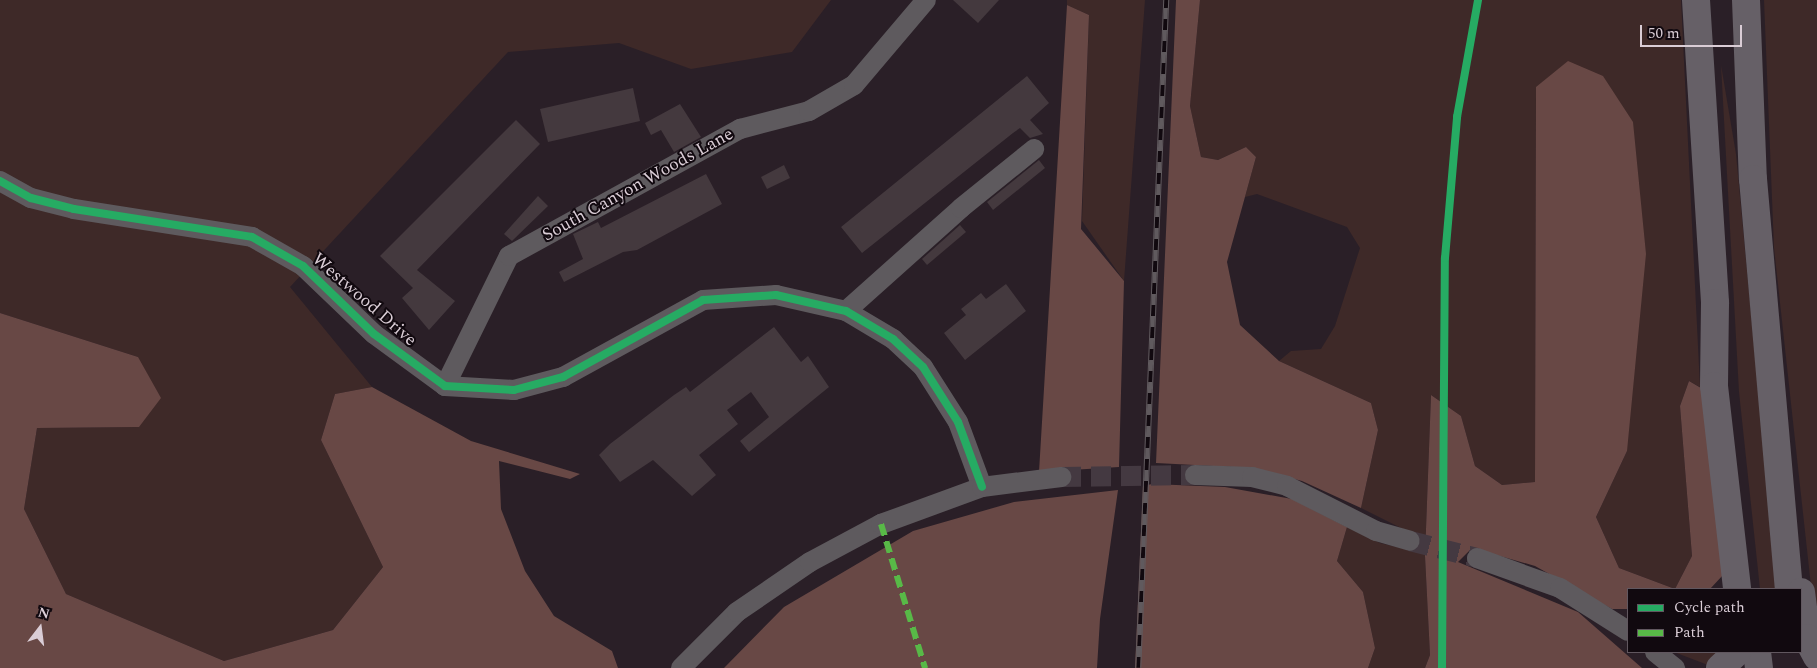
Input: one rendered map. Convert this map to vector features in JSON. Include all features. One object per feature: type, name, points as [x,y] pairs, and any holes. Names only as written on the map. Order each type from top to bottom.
[{"type":"highway","points":[[1696,0],[1704,82],[1715,303],[1714,386],[1737,588]]},
{"type":"highway","points":[[1704,82],[1708,0]]},
{"type":"highway","points":[[1746,0],[1766,344],[1789,588]]},
{"type":"highway","points":[[1715,303],[1749,588]]},
{"type":"highway","points":[[1766,344],[1801,588]]},
{"type":"highway","points":[[1802,599],[1807,638],[1817,657]]},
{"type":"highway","points":[[1720,668],[1736,653]]},
{"type":"highway","points":[[1757,653],[1759,668]]},
{"type":"highway","points":[[1798,653],[1800,668]]},
{"type":"street","name":"South Canyon Woods Lane","points":[[445,386],[509,256],[740,129],[809,111],[854,85],[926,0]]},
{"type":"street","points":[[846,311],[961,208],[1034,149]]},
{"type":"street","name":"Westwood Drive","points":[[0,181],[31,198],[74,209],[252,237],[303,266],[374,334],[445,386]]},
{"type":"street","points":[[445,386],[514,390],[564,376],[702,300],[776,295],[846,311],[893,339],[944,394],[982,487]]},
{"type":"street","points":[[1195,475],[1252,478],[1287,486],[1376,531],[1410,542]]},
{"type":"street","points":[[681,668],[737,612],[810,562],[881,524],[982,487],[1061,477]]},
{"type":"street","points":[[1477,558],[1560,588],[1627,630]]},
{"type":"street","points":[[1656,653],[1675,668]]},
{"type":"shaded area","points":[[0,0],[831,0],[792,52],[691,69],[619,43],[508,52],[290,287],[372,387],[335,394],[321,440],[383,567],[333,630],[224,661],[66,594],[24,509],[37,428],[139,427],[138,357],[0,313]]},
{"type":"shaded area","points":[[1067,0],[1145,0],[1124,281],[1082,221],[1089,15],[1067,5]]},
{"type":"shaded area","points":[[1176,0],[1200,0],[1190,106],[1201,157],[1218,160],[1246,147],[1256,157],[1227,262],[1240,325],[1279,361],[1371,403],[1378,430],[1361,508],[1302,481],[1252,468],[1156,463]]},
{"type":"shaded area","points":[[1200,0],[1681,0],[1700,387],[1689,381],[1680,406],[1692,556],[1676,588],[1619,568],[1596,517],[1627,451],[1536,87],[1535,482],[1502,485],[1475,466],[1461,416],[1431,395],[1425,556],[1430,655],[1425,668],[1368,668],[1375,648],[1363,592],[1337,561],[1347,527],[1380,543],[1410,550],[1411,533],[1361,508],[1378,430],[1371,403],[1279,361],[1291,351],[1321,349],[1335,326],[1360,248],[1347,227],[1257,194],[1245,197],[1256,157],[1246,147],[1218,160],[1201,157],[1190,106]]},
{"type":"shaded area","points":[[1764,0],[1817,0],[1817,641],[1774,248]]},
{"type":"shaded area","points":[[1067,5],[1089,15],[1081,229],[1124,281],[1119,467],[1039,472]]},
{"type":"shaded area","points":[[1568,61],[1603,76],[1633,122],[1646,254],[1627,451],[1596,517],[1619,568],[1672,588],[1627,588],[1627,609],[1612,609],[1535,566],[1472,548],[1458,562],[1578,612],[1642,668],[1425,668],[1430,655],[1425,556],[1431,395],[1461,416],[1475,466],[1502,485],[1535,482],[1536,87]]},
{"type":"shaded area","points":[[1721,65],[1736,154],[1777,588],[1760,588],[1739,392]]},
{"type":"shaded area","points":[[0,313],[138,357],[161,398],[139,427],[37,428],[24,509],[66,594],[224,661],[333,630],[383,567],[321,440],[335,394],[372,387],[471,441],[580,474],[570,479],[499,461],[501,509],[525,571],[554,616],[612,651],[618,668],[0,668]]},
{"type":"shaded area","points":[[1689,381],[1701,388],[1723,575],[1711,588],[1676,588],[1692,556],[1680,406]]},
{"type":"shaded area","points":[[1152,484],[1225,487],[1292,499],[1347,527],[1337,561],[1363,592],[1375,648],[1368,668],[1135,668],[1143,486]]},
{"type":"shaded area","points":[[1118,490],[1100,619],[1097,668],[724,668],[784,607],[913,531],[1014,502]]},
{"type":"shaded area","points":[[1677,653],[1724,653],[1708,665]]},
{"type":"building","points":[[953,0],[999,0],[978,23]]},
{"type":"building","points":[[1027,76],[1049,103],[1030,120],[1043,134],[1030,138],[1020,128],[862,253],[841,227]]},
{"type":"building","points":[[633,88],[640,121],[548,142],[540,109]]},
{"type":"building","points":[[680,104],[701,137],[674,152],[661,130],[651,135],[645,123]]},
{"type":"building","points":[[516,120],[540,144],[417,270],[455,301],[429,330],[402,298],[413,288],[380,256]]},
{"type":"building","points":[[1039,160],[1045,168],[993,210],[987,202]]},
{"type":"building","points":[[784,165],[790,178],[767,189],[761,177]]},
{"type":"building","points":[[706,174],[722,204],[637,250],[623,252],[564,282],[559,272],[583,259],[573,234],[598,222],[601,228]]},
{"type":"building","points":[[538,196],[548,206],[512,241],[504,234]]},
{"type":"building","points":[[960,225],[966,232],[927,265],[922,259]]},
{"type":"building","points":[[1006,284],[1026,311],[965,360],[944,333],[966,315],[961,309],[981,293],[986,299]]},
{"type":"building","points":[[774,327],[801,362],[808,356],[829,387],[749,452],[740,441],[769,417],[751,392],[727,410],[738,424],[699,455],[716,475],[692,496],[653,460],[620,482],[599,455],[610,444],[674,395],[686,387],[690,392]]},
{"type":"tunnel","points":[[1061,477],[1195,475]]},
{"type":"tunnel","points":[[1410,541],[1477,558]]},
{"type":"railway","points":[[1138,668],[1166,0]]},
{"type":"marked path","points":[[881,524],[925,668]]},
{"type":"cycle path","points":[[1442,668],[1445,258],[1457,117],[1478,0]]},
{"type":"cycle path","points":[[0,181],[31,198],[74,209],[252,237],[303,266],[374,334],[445,386],[514,390],[563,377],[703,300],[776,295],[846,311],[893,339],[923,367],[958,422],[982,487]]}]
